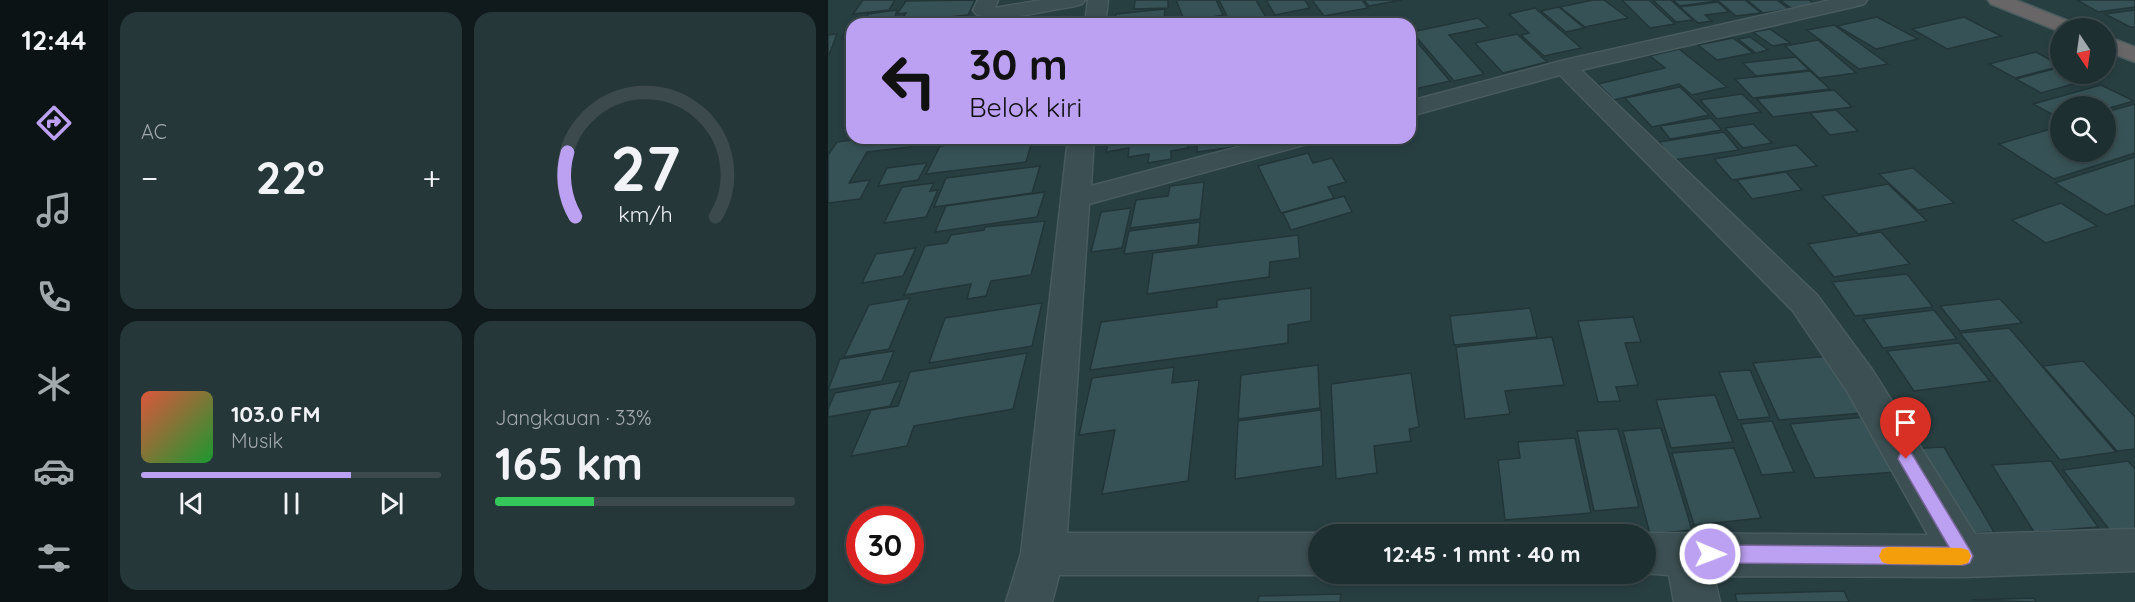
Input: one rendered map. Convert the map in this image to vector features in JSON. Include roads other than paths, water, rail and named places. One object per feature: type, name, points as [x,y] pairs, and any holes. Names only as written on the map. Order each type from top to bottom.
[{"type":"highway","points":[[1998,0],[2050,21]]},
{"type":"highway","points":[[2116,47],[2135,55]]},
{"type":"street","points":[[988,0],[983,10],[992,15],[1076,0]]},
{"type":"street","points":[[1096,18],[1098,0]]},
{"type":"street","points":[[1416,107],[1565,67],[1857,0]]},
{"type":"street","points":[[1565,67],[1805,303],[1860,381],[1964,556]]},
{"type":"street","points":[[1029,602],[1043,554],[1080,144]]},
{"type":"street","points":[[1074,199],[1280,144]]},
{"type":"street","points":[[1666,554],[1964,556],[2135,550]]},
{"type":"street","points":[[1043,554],[1308,554]]},
{"type":"street","points":[[1666,554],[1697,602]]}]
